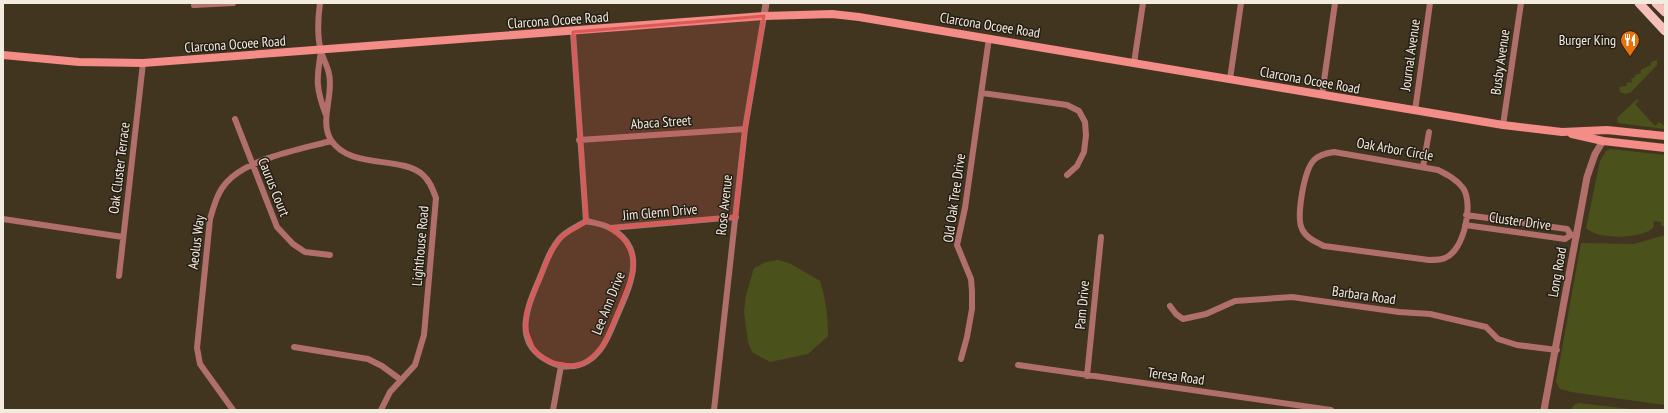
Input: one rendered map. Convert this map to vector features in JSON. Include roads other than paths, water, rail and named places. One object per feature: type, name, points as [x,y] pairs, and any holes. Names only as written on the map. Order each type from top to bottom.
[{"type":"main road","points":[[1639,3],[1665,30]]},
{"type":"main road","points":[[1656,3],[1665,12]]},
{"type":"main road","name":"Clarcona Ocoee Road","points":[[3,55],[79,62],[143,63],[321,51],[764,16],[832,14],[989,38],[1415,111],[1503,125],[1562,132],[1603,141],[1665,148]]},
{"type":"main road","name":"Clarcona Ocoee Road","points":[[1562,132],[1607,130],[1665,136]]},
{"type":"main road","points":[[1603,141],[1614,138],[1655,136]]},
{"type":"street","points":[[194,4],[233,3]]},
{"type":"street","points":[[320,3],[319,29],[321,51],[330,75],[326,117],[327,131],[331,141]]},
{"type":"street","name":"Rose Avenue","points":[[714,410],[745,129],[766,3]]},
{"type":"street","points":[[1134,63],[1143,3]]},
{"type":"street","points":[[1230,79],[1241,3]]},
{"type":"street","points":[[1322,95],[1335,3]]},
{"type":"street","name":"Journal Avenue","points":[[1415,111],[1430,3]]},
{"type":"street","name":"Busby Avenue","points":[[1503,125],[1520,3]]},
{"type":"street","points":[[554,410],[560,366],[550,362],[535,352],[528,339],[525,326],[527,309],[551,251],[561,237],[586,221],[572,32]]},
{"type":"street","name":"Old Oak Tree Drive","points":[[961,359],[971,316],[972,291],[971,279],[957,245],[965,208],[989,38]]},
{"type":"street","points":[[321,51],[316,77],[317,89],[326,117]]},
{"type":"street","name":"Oak Cluster Terrace","points":[[119,276],[143,63]]},
{"type":"street","points":[[982,93],[1067,105],[1079,111],[1085,122],[1084,152],[1078,166],[1067,175]]},
{"type":"street","name":"Caurus Court","points":[[235,119],[251,164],[277,227],[293,244],[305,252],[330,255]]},
{"type":"street","name":"Abaca Street","points":[[579,140],[745,129]]},
{"type":"street","points":[[1423,167],[1429,132]]},
{"type":"street","name":"Aeolus Way","points":[[233,410],[200,364],[197,348],[210,219],[216,200],[226,183],[237,172],[251,164],[331,141]]},
{"type":"street","name":"Lighthouse Road","points":[[331,141],[342,151],[356,158],[404,166],[422,174],[430,184],[436,198],[424,335],[415,365],[390,392],[381,410]]},
{"type":"street","name":"Long Road","points":[[1544,410],[1557,350],[1574,235],[1587,177],[1595,154],[1603,141]]},
{"type":"street","name":"Oak Arbor Circle","points":[[1345,152],[1438,170],[1452,177],[1464,189],[1468,201],[1466,215],[1465,225],[1459,244],[1453,252],[1445,258],[1429,260],[1324,246],[1313,241],[1302,229],[1299,214],[1306,174],[1315,159],[1324,154],[1345,152]]},
{"type":"street","name":"Cluster Drive","points":[[1465,225],[1565,239],[1574,235],[1566,229],[1466,215]]},
{"type":"street","name":"Jim Glenn Drive","points":[[610,228],[736,217]]},
{"type":"street","points":[[3,219],[123,237]]},
{"type":"street","name":"Lee Ann Drive","points":[[560,366],[576,366],[588,361],[598,353],[606,343],[632,282],[634,270],[632,254],[624,240],[610,228],[586,221]]},
{"type":"street","name":"Pam Drive","points":[[1088,376],[1101,236]]},
{"type":"street","name":"Barbara Road","points":[[1170,306],[1176,314],[1183,319],[1206,314],[1220,306],[1235,301],[1292,297],[1310,299],[1400,312],[1430,314],[1486,327],[1498,339],[1517,345],[1557,350]]},
{"type":"street","points":[[294,347],[368,359],[382,366],[401,380]]},
{"type":"street","name":"Teresa Road","points":[[1018,365],[1331,410]]},
{"type":"place","name":"Burger King","points":[[1630,57]]}]
